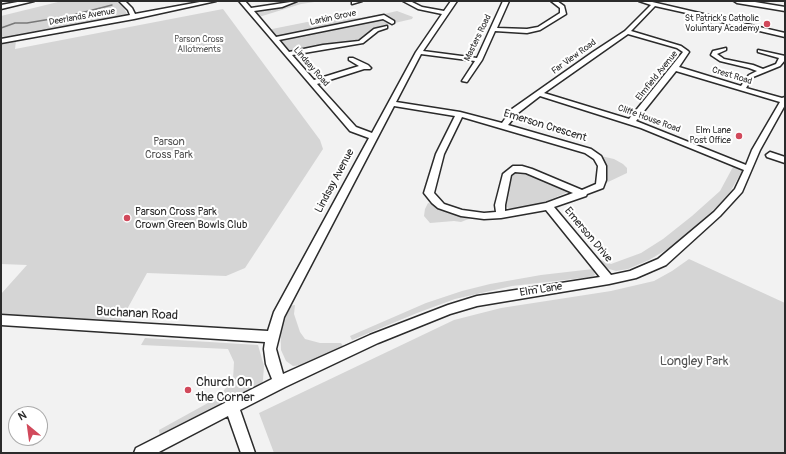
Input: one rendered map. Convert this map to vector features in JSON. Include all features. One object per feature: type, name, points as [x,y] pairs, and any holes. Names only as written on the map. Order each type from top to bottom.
[{"type":"main road","points":[[737,1],[761,4],[785,10]]},
{"type":"street","points":[[1,7],[31,1]]},
{"type":"street","points":[[122,1],[130,9],[134,17]]},
{"type":"street","name":"Deerlands Avenue","points":[[1,41],[214,1]]},
{"type":"street","name":"Lindsay Road","points":[[242,1],[352,129],[372,136]]},
{"type":"street","points":[[250,10],[282,5],[294,1]]},
{"type":"street","points":[[406,1],[420,8],[445,13]]},
{"type":"street","name":"Lindsay Avenue","points":[[280,382],[273,364],[270,349],[278,316],[285,300],[372,136],[419,52],[454,1]]},
{"type":"street","name":"Masters Road","points":[[465,81],[479,60],[506,1]]},
{"type":"street","points":[[493,29],[527,32],[540,28],[563,14],[562,7],[554,1]]},
{"type":"street","points":[[642,1],[785,35]]},
{"type":"street","name":"Far View Road","points":[[504,125],[515,111],[595,53],[627,32],[654,4]]},
{"type":"street","name":"Larkin Grove","points":[[276,39],[384,17],[392,22]]},
{"type":"street","points":[[702,28],[713,17]]},
{"type":"street","points":[[288,54],[323,46],[346,46],[361,42],[376,30],[384,27]]},
{"type":"street","name":"Elmfield Avenue","points":[[627,32],[682,48],[686,52],[686,54],[631,122]]},
{"type":"street","points":[[724,49],[715,52],[714,55],[722,60],[750,66],[763,71]]},
{"type":"street","points":[[742,89],[752,76],[778,65],[784,57],[760,51]]},
{"type":"street","points":[[419,52],[479,60]]},
{"type":"street","points":[[313,83],[367,67],[351,59]]},
{"type":"street","name":"Crest Road","points":[[675,68],[742,89],[784,100]]},
{"type":"street","name":"Cliffe House Road","points":[[540,94],[631,122],[749,169]]},
{"type":"street","name":"Elm Lane","points":[[141,453],[280,382],[374,339],[448,310],[506,296],[632,275],[662,262],[676,251],[739,190],[756,150],[784,100]]},
{"type":"street","name":"Emerson Crescent","points":[[391,103],[460,114],[504,125],[593,154],[598,158],[602,166],[602,180],[600,186],[583,194],[548,206],[501,215],[484,216],[450,210],[441,206],[429,193],[440,154],[460,114]]},
{"type":"street","points":[[770,155],[785,160]]},
{"type":"street","points":[[501,215],[500,205],[507,174],[513,169],[522,169],[583,194]]},
{"type":"street","name":"Emerson Drive","points":[[548,206],[609,280]]},
{"type":"street","name":"Buchanan Road","points":[[1,320],[260,337],[272,336]]},
{"type":"street","points":[[232,406],[248,453]]},
{"type":"green space","points":[[62,1],[116,1],[124,8],[128,16],[1,40],[1,16]]},
{"type":"green space","points":[[297,1],[321,1],[301,4],[259,17],[253,11],[288,4]]},
{"type":"green space","name":"Parson Cross Park","points":[[223,9],[320,140],[323,149],[245,268],[226,276],[147,273],[120,322],[1,316],[1,294],[27,265],[1,264],[1,43],[16,41],[15,49]]},
{"type":"green space","points":[[397,11],[413,17],[412,19],[373,28],[361,40],[343,44],[321,45],[287,53],[277,41],[384,19],[389,23],[394,22],[384,14]]},
{"type":"green space","points":[[381,14],[384,17],[275,38],[267,30],[307,22],[317,22],[315,18],[334,15],[338,19],[359,18]]},
{"type":"green space","points":[[601,156],[614,159],[623,164],[627,168],[627,173],[606,183],[604,182]]},
{"type":"green space","points":[[734,165],[742,171],[730,192],[718,206],[671,247],[649,260],[628,269],[616,271],[603,265],[601,260],[611,264],[641,253],[663,239],[720,191]]},
{"type":"green space","points":[[515,172],[525,172],[567,189],[568,192],[542,203],[515,209],[508,208],[504,204],[510,176]]},
{"type":"green space","points":[[428,203],[433,204],[439,209],[471,218],[461,222],[454,221],[430,223],[424,216]]},
{"type":"green space","name":"Longley Park","points":[[689,259],[785,303],[785,453],[274,453],[259,413],[454,320],[501,308],[611,291],[654,281]]},
{"type":"green space","points":[[593,269],[595,275],[591,277],[512,286],[455,299],[352,340],[350,336],[426,303],[462,291],[490,284],[541,275]]},
{"type":"green space","points":[[295,305],[294,314],[300,332],[305,339],[320,343],[341,343],[343,346],[303,365],[293,366],[286,361],[281,350],[280,314],[283,307]]},
{"type":"green space","points":[[145,338],[258,345],[264,366],[260,392],[161,442],[159,430],[217,398],[233,380],[234,362],[228,349],[141,345]]},
{"type":"waterway","points":[[1,28],[15,23],[27,23],[69,16],[112,5]]},
{"type":"place","name":"St Patrick's Catholic Voluntary Academy","points":[[767,24]]},
{"type":"place","name":"Elm Lane Post Office","points":[[739,136]]},
{"type":"place","name":"Parson Cross Park Crown Green Bowls Club","points":[[127,218]]},
{"type":"place","name":"Church On the Corner","points":[[188,390]]},
{"type":"park label","name":"Parson Cross Allotments","points":[[199,46]]}]
